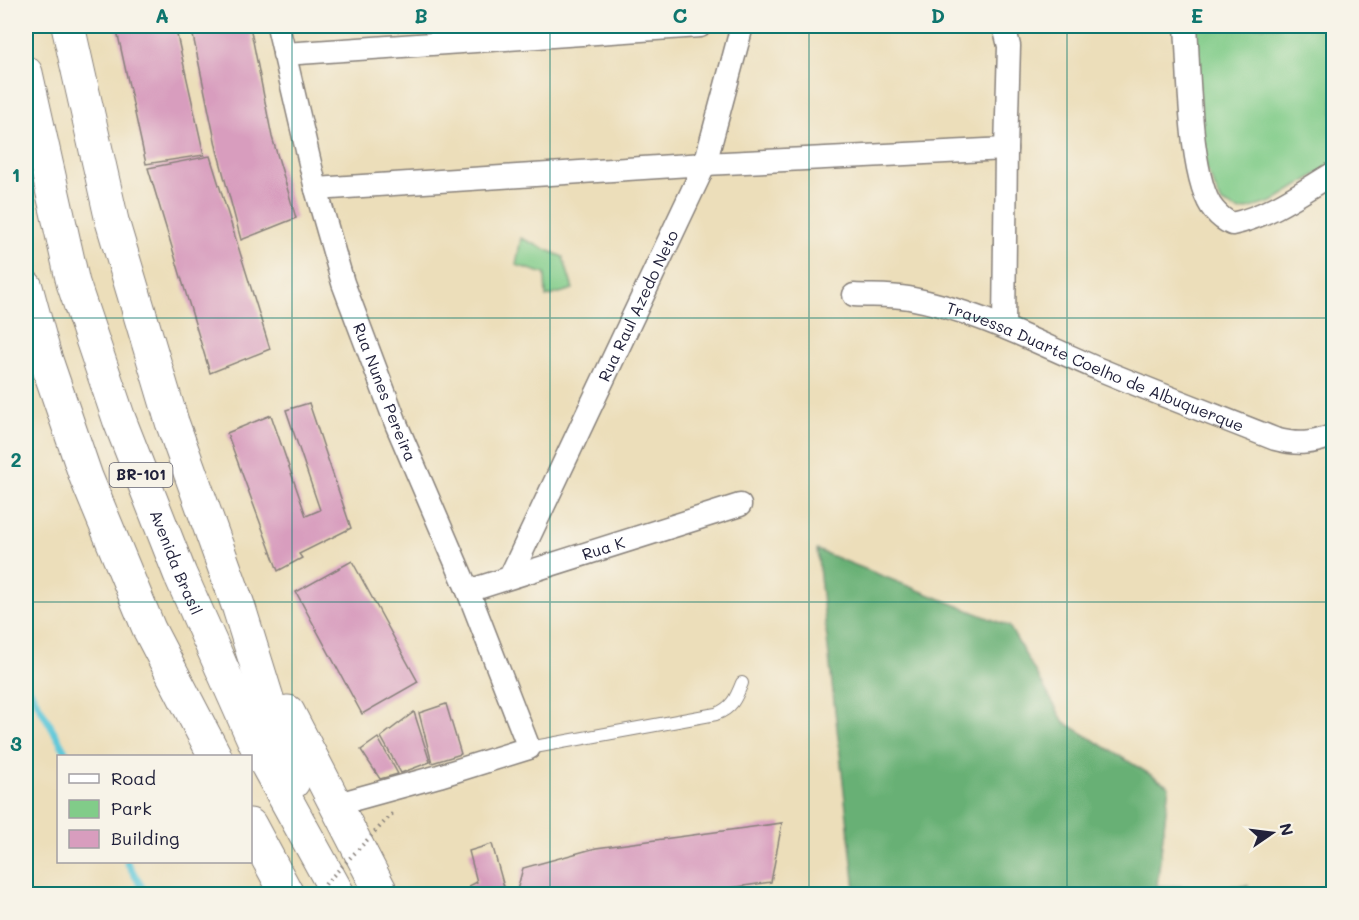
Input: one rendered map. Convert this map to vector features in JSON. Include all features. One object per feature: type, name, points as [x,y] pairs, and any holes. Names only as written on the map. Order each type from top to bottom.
[{"type":"highway","points":[[68,26],[112,222],[172,422],[239,608],[316,855]]},
{"type":"highway","name":"Avenida Brasil","points":[[26,73],[73,283],[119,419],[180,574],[256,745],[338,894]]},
{"type":"highway","name":"BR-101","points":[[26,287],[45,357],[86,477],[149,629],[214,755]]},
{"type":"highway","points":[[239,608],[294,726],[382,894]]},
{"type":"highway","points":[[252,829],[287,894]]},
{"type":"street","name":"Rua Nunes Pereira","points":[[278,26],[315,189],[343,283],[389,404],[468,591],[528,747]]},
{"type":"street","points":[[284,54],[700,26]]},
{"type":"street","name":"Rua Raul Azedo Neto","points":[[510,578],[705,164],[742,26]]},
{"type":"street","points":[[1004,26],[1009,46],[1004,326]]},
{"type":"street","points":[[1186,26],[1200,179],[1213,209],[1224,220],[1232,224],[1246,221],[1334,173]]},
{"type":"street","points":[[315,189],[705,164],[1006,149]]},
{"type":"street","name":"Travessa Duarte Coelho de Albuquerque","points":[[854,295],[907,298],[952,308],[1004,326],[1041,345],[1183,404],[1275,439],[1310,444],[1334,435]]},
{"type":"street","name":"Rua K","points":[[468,591],[740,505]]},
{"type":"street","points":[[334,805],[439,776],[528,747]]},
{"type":"lane","points":[[528,747],[716,714],[727,710],[734,702],[742,683]]},
{"type":"path","points":[[318,894],[394,812]]},
{"type":"green space","points":[[1194,26],[1333,26],[1333,164],[1272,202],[1240,211],[1222,203],[1206,168]]},
{"type":"green space","points":[[521,238],[563,257],[573,289],[546,297],[545,274],[516,265]]},
{"type":"green space","points":[[817,550],[1009,626],[1064,722],[1169,786],[1157,886],[1248,886],[1243,894],[853,894],[855,889]]},
{"type":"building","points":[[116,26],[175,26],[204,155],[146,164]]},
{"type":"building","points":[[191,26],[250,26],[272,137],[296,218],[241,240],[217,150]]},
{"type":"building","points":[[210,156],[270,349],[210,373],[148,168]]},
{"type":"building","points":[[309,403],[351,528],[299,554],[302,558],[278,571],[227,433],[271,415],[306,516],[320,510],[286,410]]},
{"type":"building","points":[[352,561],[418,682],[362,714],[296,592]]},
{"type":"building","points":[[446,704],[461,754],[432,763],[419,713]]},
{"type":"building","points":[[414,712],[430,762],[401,773],[381,737]]},
{"type":"building","points":[[378,738],[398,774],[380,779],[361,750]]},
{"type":"building","points":[[782,823],[771,882],[689,894],[516,894],[523,868],[596,848]]},
{"type":"building","points":[[492,844],[506,894],[472,894],[469,886],[477,882],[469,851]]},
{"type":"waterway","points":[[26,683],[67,755]]},
{"type":"waterway","points":[[128,863],[146,894]]}]
